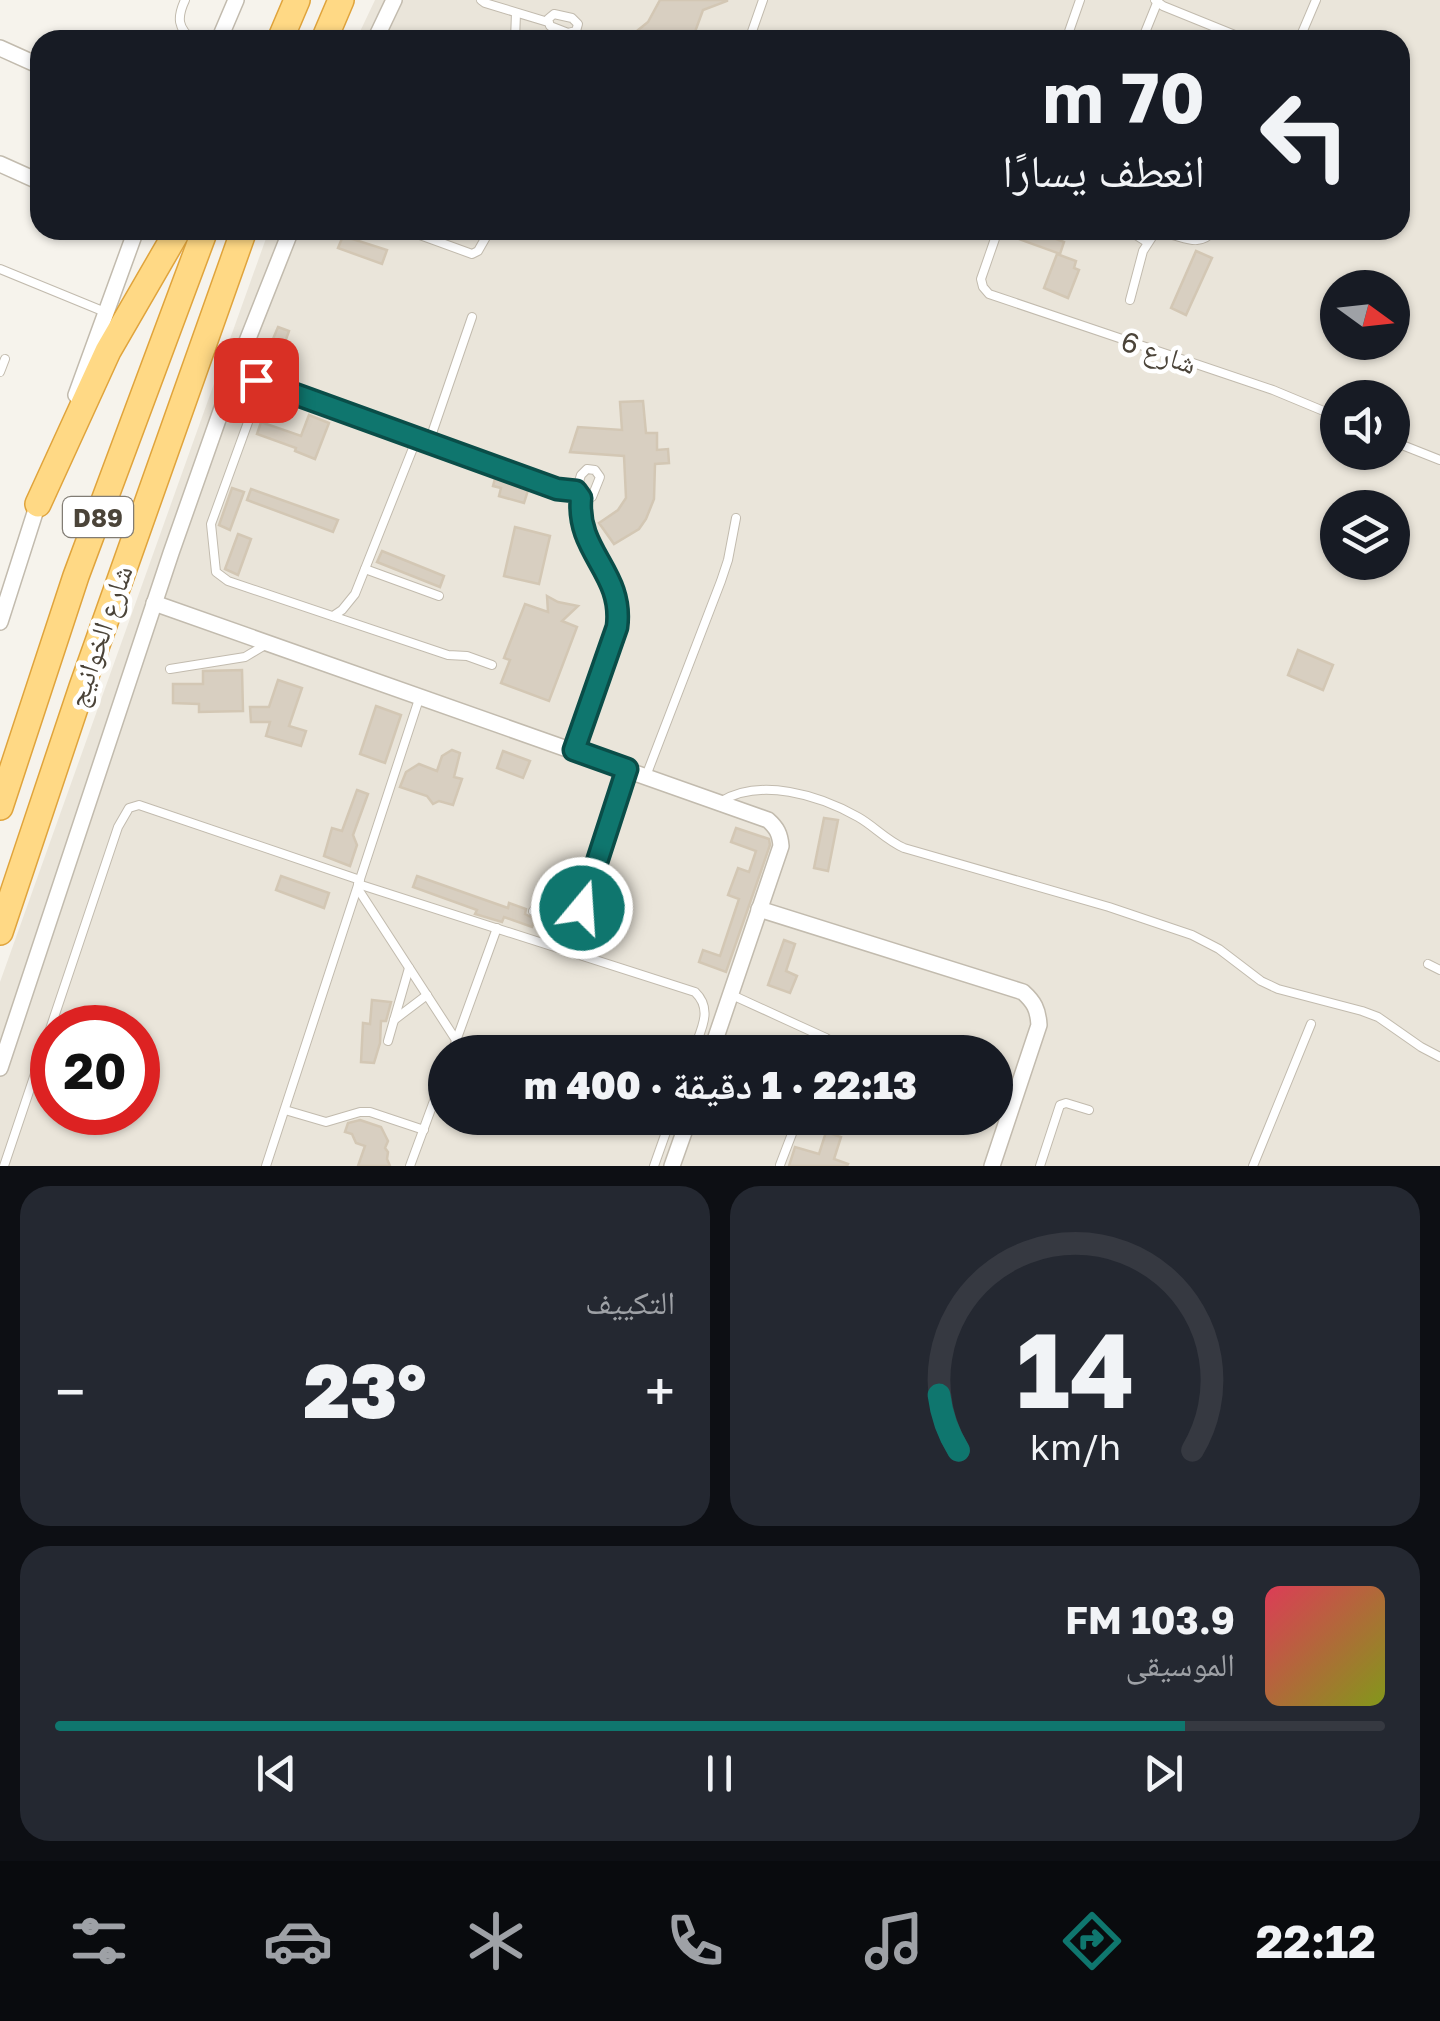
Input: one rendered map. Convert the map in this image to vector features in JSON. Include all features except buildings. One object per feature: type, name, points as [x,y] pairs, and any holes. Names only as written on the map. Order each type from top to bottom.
[{"type":"highway","points":[[284,30],[297,0]]},
{"type":"highway","points":[[328,30],[341,0]]},
{"type":"highway","points":[[38,504],[108,352],[172,240]]},
{"type":"highway","name":"شارع الخوانيج","points":[[0,806],[76,576],[201,240]]},
{"type":"highway","name":"شارع الخوانيج","points":[[0,932],[82,686],[240,240]]},
{"type":"street","points":[[222,30],[236,0]]},
{"type":"street","points":[[380,30],[394,0]]},
{"type":"street","points":[[0,48],[30,62]]},
{"type":"street","points":[[0,164],[30,178]]},
{"type":"street","points":[[0,622],[8,571],[38,504],[132,240]]},
{"type":"street","points":[[0,1068],[154,603],[234,374],[287,240]]},
{"type":"street","points":[[154,603],[768,820],[780,836],[781,846],[717,1035]]},
{"type":"street","points":[[759,909],[1023,992],[1032,1000],[1039,1024],[992,1166]]},
{"type":"street","points":[[672,1166],[683,1135]]},
{"type":"lane","points":[[182,30],[180,11],[186,0]]},
{"type":"lane","points":[[481,0],[548,22]]},
{"type":"lane","points":[[752,30],[763,0]]},
{"type":"lane","points":[[1070,30],[1080,0]]},
{"type":"lane","points":[[1302,30],[1316,0]]},
{"type":"lane","points":[[1146,30],[1156,1],[1224,30]]},
{"type":"lane","points":[[515,30],[516,13]]},
{"type":"lane","points":[[434,240],[472,254],[484,240]]},
{"type":"lane","name":"شارع 6","points":[[994,240],[983,270],[983,287],[988,294],[1320,410]]},
{"type":"lane","points":[[1130,300],[1147,242],[1144,240]]},
{"type":"lane","points":[[0,270],[105,312]]},
{"type":"lane","points":[[430,442],[472,317]]},
{"type":"lane","points":[[0,372],[5,359]]},
{"type":"lane","points":[[234,374],[263,381],[578,495],[585,538],[612,582],[619,612],[574,750]]},
{"type":"lane","points":[[263,381],[211,524],[216,572],[223,580],[450,656],[466,656],[492,665]]},
{"type":"lane","points":[[333,616],[349,602],[365,569],[417,438]]},
{"type":"lane","points":[[1410,449],[1440,460]]},
{"type":"lane","points":[[646,776],[722,580],[736,518]]},
{"type":"lane","points":[[365,569],[439,596]]},
{"type":"lane","points":[[170,670],[245,656],[268,642]]},
{"type":"lane","points":[[266,1166],[420,696]]},
{"type":"lane","points":[[533,910],[568,922],[580,915],[627,769]]},
{"type":"lane","points":[[720,802],[732,794],[759,789],[810,797],[854,814],[904,848],[1192,935],[1261,981],[1378,1017],[1440,1057]]},
{"type":"lane","points":[[4,1166],[118,827],[124,814],[140,804],[358,884],[695,992],[706,1008],[698,1035]]},
{"type":"lane","points":[[358,884],[453,1035]]},
{"type":"lane","points":[[458,1035],[497,928]]},
{"type":"lane","points":[[1428,964],[1440,970]]},
{"type":"lane","points":[[388,1041],[409,968]]},
{"type":"lane","points":[[730,994],[818,1035]]},
{"type":"lane","points":[[394,1020],[427,995]]},
{"type":"lane","points":[[1253,1166],[1311,1024]]},
{"type":"lane","points":[[1040,1166],[1060,1105],[1066,1102],[1088,1110]]},
{"type":"lane","points":[[284,1110],[326,1122],[370,1112],[424,1130]]},
{"type":"lane","points":[[410,1166],[428,1119]]},
{"type":"lane","points":[[654,1166],[665,1135]]},
{"type":"lane","points":[[780,1165],[791,1135]]},
{"type":"shaded area","points":[[375,0],[1440,0],[1440,1166],[0,1166],[0,982],[265,240],[1410,240],[1410,30],[361,30]]},
{"type":"route","points":[[256,380],[557,489],[576,491],[581,498],[585,538],[612,582],[619,612],[574,750],[627,769],[582,908]]}]
